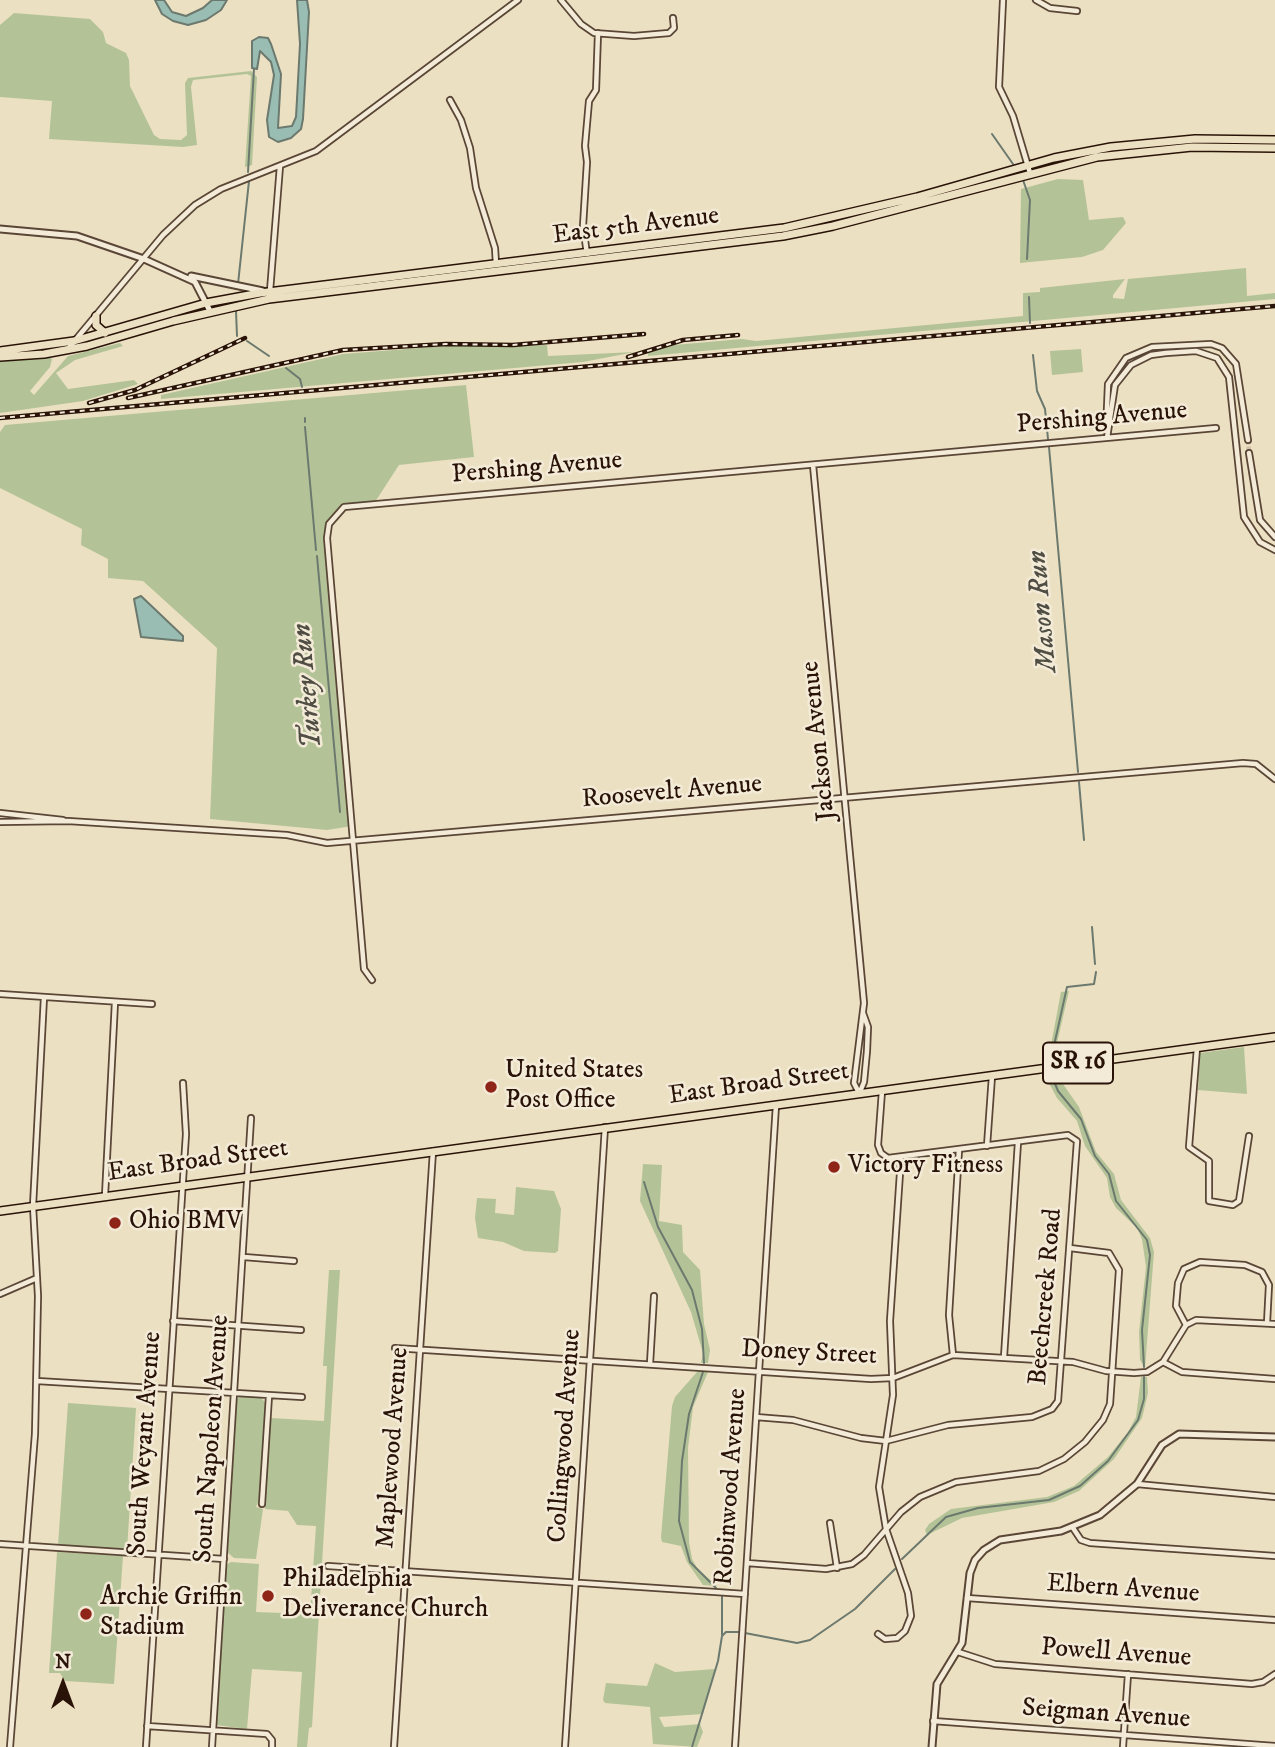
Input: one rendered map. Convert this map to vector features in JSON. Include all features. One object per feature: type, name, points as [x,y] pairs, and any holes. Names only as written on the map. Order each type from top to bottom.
[{"type":"main road","name":"East 5th Avenue","points":[[0,351],[74,341],[208,307],[271,295],[587,258],[819,221],[1029,169],[1084,152],[1153,142],[1214,138],[1275,140]]},
{"type":"main road","name":"East 5th Avenue","points":[[1029,169],[1162,149],[1275,148]]},
{"type":"main road","name":"East 5th Avenue","points":[[0,357],[67,350],[208,307]]},
{"type":"main road","points":[[96,316],[97,327],[106,333]]},
{"type":"main road","name":"East Broad Street","points":[[0,1210],[1275,1037]]},
{"type":"street","points":[[67,350],[144,259],[195,205],[221,189],[315,152],[518,0]]},
{"type":"street","points":[[561,0],[581,24],[598,33],[635,36],[669,33],[674,28],[673,18]]},
{"type":"street","points":[[1003,0],[999,87],[1013,116],[1029,169]]},
{"type":"street","points":[[1036,0],[1050,8],[1077,11]]},
{"type":"street","points":[[587,258],[583,226],[587,162],[584,146],[589,101],[596,90],[598,33]]},
{"type":"street","points":[[450,100],[461,120],[470,148],[476,188],[495,248],[497,268]]},
{"type":"street","points":[[0,229],[76,236],[181,274],[271,295],[281,166]]},
{"type":"street","points":[[181,274],[197,284],[208,307]]},
{"type":"street","points":[[1107,438],[1104,417],[1106,394],[1119,365],[1142,350],[1199,343],[1222,348],[1236,365],[1248,440]]},
{"type":"street","points":[[1107,438],[1115,385],[1120,375],[1131,365],[1151,355],[1166,353],[1196,351],[1217,358],[1229,377],[1244,517],[1260,542],[1275,550]]},
{"type":"street","name":"Pershing Avenue","points":[[372,980],[364,969],[327,538],[329,524],[344,507],[1216,428]]},
{"type":"street","points":[[1249,453],[1260,520],[1275,537]]},
{"type":"street","name":"Jackson Avenue","points":[[813,465],[843,796],[853,860],[863,1013],[868,1027],[864,1082],[859,1093]]},
{"type":"street","name":"Roosevelt Avenue","points":[[0,813],[68,821],[287,835],[327,843],[1243,763],[1256,764],[1275,779]]},
{"type":"street","name":"Roosevelt Avenue","points":[[0,822],[68,821]]},
{"type":"street","points":[[0,994],[152,1004]]},
{"type":"street","points":[[10,1747],[37,1381],[37,1278],[33,1206],[44,998]]},
{"type":"street","points":[[105,1196],[115,1002]]},
{"type":"street","name":"Jackson Avenue","points":[[859,1093],[855,1083],[863,1013]]},
{"type":"street","points":[[860,1026],[868,1027]]},
{"type":"street","points":[[1197,1047],[1189,1147],[1209,1161],[1209,1201],[1233,1205],[1239,1201],[1250,1136]]},
{"type":"street","points":[[857,1056],[866,1056]]},
{"type":"street","points":[[988,1146],[992,1075]]},
{"type":"street","name":"South Weyant Avenue","points":[[146,1747],[187,1123],[183,1083]]},
{"type":"street","points":[[882,1090],[879,1150],[888,1158],[1018,1142],[1004,1357]]},
{"type":"street","name":"Robinwood Avenue","points":[[735,1747],[776,1104]]},
{"type":"street","name":"South Napoleon Avenue","points":[[212,1747],[251,1118]]},
{"type":"street","name":"Collingwood Avenue","points":[[565,1747],[606,1127]]},
{"type":"street","name":"Beechcreek Road","points":[[756,1417],[793,1420],[861,1438],[886,1441],[948,1425],[1010,1420],[1047,1411],[1059,1397],[1078,1145],[1075,1137],[1068,1135],[1018,1142]]},
{"type":"street","points":[[953,1355],[949,1315],[960,1150]]},
{"type":"street","name":"Maplewood Avenue","points":[[394,1747],[433,1151]]},
{"type":"street","points":[[878,1634],[885,1639],[897,1637],[905,1631],[911,1616],[908,1592],[886,1529],[879,1487],[892,1378],[890,1321],[901,1158]]},
{"type":"street","points":[[747,1563],[837,1568],[864,1555],[909,1504],[932,1491],[956,1482],[1019,1476],[1064,1459],[1085,1442],[1103,1420],[1110,1404],[1119,1266],[1112,1256],[1104,1251],[1070,1248]]},
{"type":"street","points":[[244,1257],[294,1261]]},
{"type":"street","points":[[1186,1325],[1176,1306],[1178,1283],[1184,1269],[1200,1262],[1245,1265],[1262,1272],[1269,1285],[1267,1323]]},
{"type":"street","points":[[0,1294],[37,1278]]},
{"type":"street","points":[[650,1364],[654,1296]]},
{"type":"street","points":[[1275,1324],[1206,1319],[1186,1325],[1163,1362],[1182,1372],[1275,1379]]},
{"type":"street","points":[[173,1321],[301,1330]]},
{"type":"street","name":"Doney Street","points":[[395,1348],[892,1378],[953,1355],[1062,1361],[1112,1371],[1147,1372],[1163,1362]]},
{"type":"street","points":[[37,1381],[302,1397]]},
{"type":"street","points":[[262,1504],[269,1396]]},
{"type":"street","points":[[932,1747],[937,1684],[958,1652],[964,1635],[972,1565],[993,1543],[1073,1528],[1112,1507],[1137,1484],[1162,1445],[1179,1434],[1275,1437]]},
{"type":"street","points":[[1137,1484],[1275,1497]]},
{"type":"street","points":[[830,1523],[837,1568]]},
{"type":"street","points":[[1073,1528],[1081,1540],[1090,1544],[1275,1556]]},
{"type":"street","points":[[0,1544],[224,1559]]},
{"type":"street","points":[[328,1566],[745,1594]]},
{"type":"street","name":"Elbern Avenue","points":[[967,1598],[1275,1620]]},
{"type":"street","name":"Powell Avenue","points":[[958,1652],[995,1664],[1252,1684],[1274,1676]]},
{"type":"street","points":[[1123,1747],[1128,1674]]},
{"type":"street","name":"Seigman Avenue","points":[[933,1721],[1275,1746]]},
{"type":"street","points":[[147,1727],[270,1735],[272,1747]]},
{"type":"green space","points":[[14,13],[90,19],[103,32],[106,43],[126,53],[129,60],[130,86],[154,135],[160,139],[181,140],[187,135],[185,83],[188,78],[251,71],[257,77],[252,165],[245,167],[251,76],[247,74],[193,80],[191,87],[197,145],[183,147],[49,139],[52,101],[0,97],[0,25]]},
{"type":"green space","points":[[1058,179],[1083,180],[1089,220],[1123,217],[1126,223],[1103,250],[1082,257],[1020,263],[1021,189]]},
{"type":"green space","points":[[1246,268],[1247,296],[1275,293],[1275,299],[648,356],[648,353],[663,346],[742,339],[756,341],[1023,316],[1023,293],[1040,292],[1040,288],[1125,279],[1113,295],[1113,298],[1124,299],[1128,279]]},
{"type":"green space","points":[[120,343],[123,346],[75,360],[56,373],[68,389],[134,380],[138,384],[83,401],[0,413],[0,361],[47,356],[52,359],[50,367],[30,391],[34,395],[68,356]]},
{"type":"green space","points":[[547,345],[548,356],[635,352],[583,362],[161,399],[161,395],[343,354],[444,346]]},
{"type":"green space","points":[[1081,349],[1083,372],[1052,375],[1050,351]]},
{"type":"green space","points":[[466,385],[474,457],[399,465],[375,502],[347,505],[328,528],[352,826],[327,830],[210,819],[217,648],[143,581],[108,578],[108,559],[81,545],[82,529],[0,488],[0,432],[5,425]]},
{"type":"green space","points":[[1069,991],[1053,1060],[1048,1061],[1061,992]]},
{"type":"green space","points":[[1244,1047],[1247,1094],[1198,1090],[1200,1053]]},
{"type":"green space","points":[[1049,1073],[1056,1074],[1079,1107],[1096,1152],[1114,1174],[1121,1200],[1150,1238],[1154,1252],[1145,1368],[1140,1360],[1139,1332],[1146,1267],[1142,1239],[1137,1228],[1116,1208],[1110,1197],[1107,1178],[1085,1146],[1077,1121],[1057,1098],[1049,1083]]},
{"type":"green space","points":[[643,1164],[662,1165],[659,1221],[682,1225],[683,1252],[700,1270],[704,1324],[710,1350],[708,1363],[701,1363],[703,1353],[691,1312],[640,1201]]},
{"type":"green space","points":[[516,1187],[554,1191],[561,1209],[558,1251],[555,1253],[524,1251],[503,1242],[478,1238],[475,1218],[477,1198],[496,1199],[495,1213],[514,1215]]},
{"type":"green space","points":[[329,1270],[340,1270],[312,1727],[309,1728],[307,1747],[297,1747],[302,1672],[252,1669],[247,1729],[216,1725],[226,1565],[231,1562],[259,1564],[256,1612],[310,1614],[316,1526],[297,1525],[288,1511],[265,1509],[271,1418],[324,1421],[327,1366],[323,1366]]},
{"type":"green space","points":[[697,1372],[708,1372],[693,1407],[688,1448],[689,1542],[692,1559],[697,1568],[717,1586],[703,1585],[687,1562],[681,1546],[662,1542],[661,1537],[672,1406],[675,1397]]},
{"type":"green space","points":[[1141,1377],[1147,1377],[1148,1393],[1142,1418],[1114,1459],[1079,1491],[1054,1502],[962,1518],[927,1535],[925,1530],[929,1524],[951,1509],[1047,1497],[1074,1486],[1108,1457],[1128,1432],[1136,1417]]},
{"type":"green space","points":[[241,1396],[260,1397],[267,1404],[260,1498],[256,1507],[263,1509],[256,1559],[234,1558],[227,1552],[237,1399]]},
{"type":"green space","points":[[68,1403],[136,1408],[127,1550],[58,1545]]},
{"type":"green space","name":"Archie Griffin Stadium","points":[[57,1552],[123,1556],[114,1684],[65,1681],[60,1673],[49,1673]]},
{"type":"green space","points":[[655,1663],[675,1672],[715,1669],[703,1714],[659,1717],[664,1727],[700,1724],[703,1732],[697,1747],[653,1744],[650,1707],[605,1703],[603,1700],[606,1683],[647,1686]]},
{"type":"water","points":[[155,0],[164,0],[172,12],[186,16],[212,0],[227,0],[221,10],[206,20],[188,25],[173,21],[162,14]]},
{"type":"water","points":[[297,0],[307,0],[309,12],[303,119],[301,129],[291,138],[278,142],[269,137],[267,120],[274,75],[271,62],[260,51],[257,69],[252,68],[252,41],[259,37],[268,38],[271,44],[281,74],[278,128],[292,126],[296,117],[300,44]]},
{"type":"water","points":[[141,596],[183,636],[183,641],[141,637],[134,599]]},
{"type":"waterway","name":"Turkey Run","points":[[248,172],[254,69]]},
{"type":"waterway","name":"Mason Run","points":[[992,134],[1013,164]]},
{"type":"waterway","name":"Mason Run","points":[[1023,180],[1030,200],[1027,259]]},
{"type":"waterway","name":"Turkey Run","points":[[238,284],[249,181]]},
{"type":"waterway","name":"Mason Run","points":[[1029,297],[1030,323]]},
{"type":"waterway","name":"Turkey Run","points":[[236,311],[237,336]]},
{"type":"waterway","name":"Turkey Run","points":[[247,341],[269,356]]},
{"type":"waterway","name":"Mason Run","points":[[1033,355],[1037,391],[1045,409],[1048,439]]},
{"type":"waterway","name":"Turkey Run","points":[[286,368],[300,379],[302,387]]},
{"type":"waterway","name":"Turkey Run","points":[[305,427],[316,550]]},
{"type":"waterway","name":"Mason Run","points":[[1049,447],[1078,772]]},
{"type":"waterway","name":"Turkey Run","points":[[317,556],[340,812]]},
{"type":"waterway","name":"Mason Run","points":[[1079,782],[1084,840]]},
{"type":"waterway","name":"Mason Run","points":[[1092,927],[1095,964]]},
{"type":"waterway","name":"Mason Run","points":[[1051,1059],[1067,987],[1094,984],[1096,972]]},
{"type":"waterway","name":"Mason Run","points":[[1051,1074],[1058,1091],[1081,1119],[1095,1156],[1109,1174],[1116,1201],[1147,1240],[1150,1255],[1142,1330],[1144,1367]]},
{"type":"waterway","name":"Turkey Run","points":[[644,1182],[658,1227],[692,1290],[702,1329],[704,1363]]},
{"type":"waterway","name":"Turkey Run","points":[[703,1372],[689,1414],[682,1461],[679,1521],[690,1562],[716,1588]]},
{"type":"waterway","name":"Mason Run","points":[[902,1559],[946,1517],[978,1508],[1049,1500],[1080,1486],[1108,1461],[1138,1420],[1144,1399],[1144,1377]]},
{"type":"waterway","name":"Mason Run","points":[[745,1633],[797,1643],[810,1640],[855,1609],[895,1569]]},
{"type":"waterway","name":"Turkey Run","points":[[722,1595],[722,1635]]},
{"type":"waterway","name":"Mason Run","points":[[692,1747],[718,1661],[722,1636],[726,1632],[740,1632]]},
{"type":"tunnel","points":[[1248,440],[1249,453]]},
{"type":"railway","points":[[0,418],[1275,306]]},
{"type":"railway","points":[[128,398],[343,350],[446,344],[513,345],[644,334]]},
{"type":"railway","points":[[628,357],[683,340],[738,335]]},
{"type":"railway","points":[[89,403],[135,390],[245,338]]},
{"type":"place","name":"United States Post Office","points":[[491,1087]]},
{"type":"place","name":"Victory Fitness","points":[[834,1167]]},
{"type":"place","name":"Ohio BMV","points":[[115,1223]]},
{"type":"place","name":"Philadelphia Deliverance Church","points":[[268,1596]]},
{"type":"place","name":"Archie Griffin Stadium","points":[[86,1614]]}]
